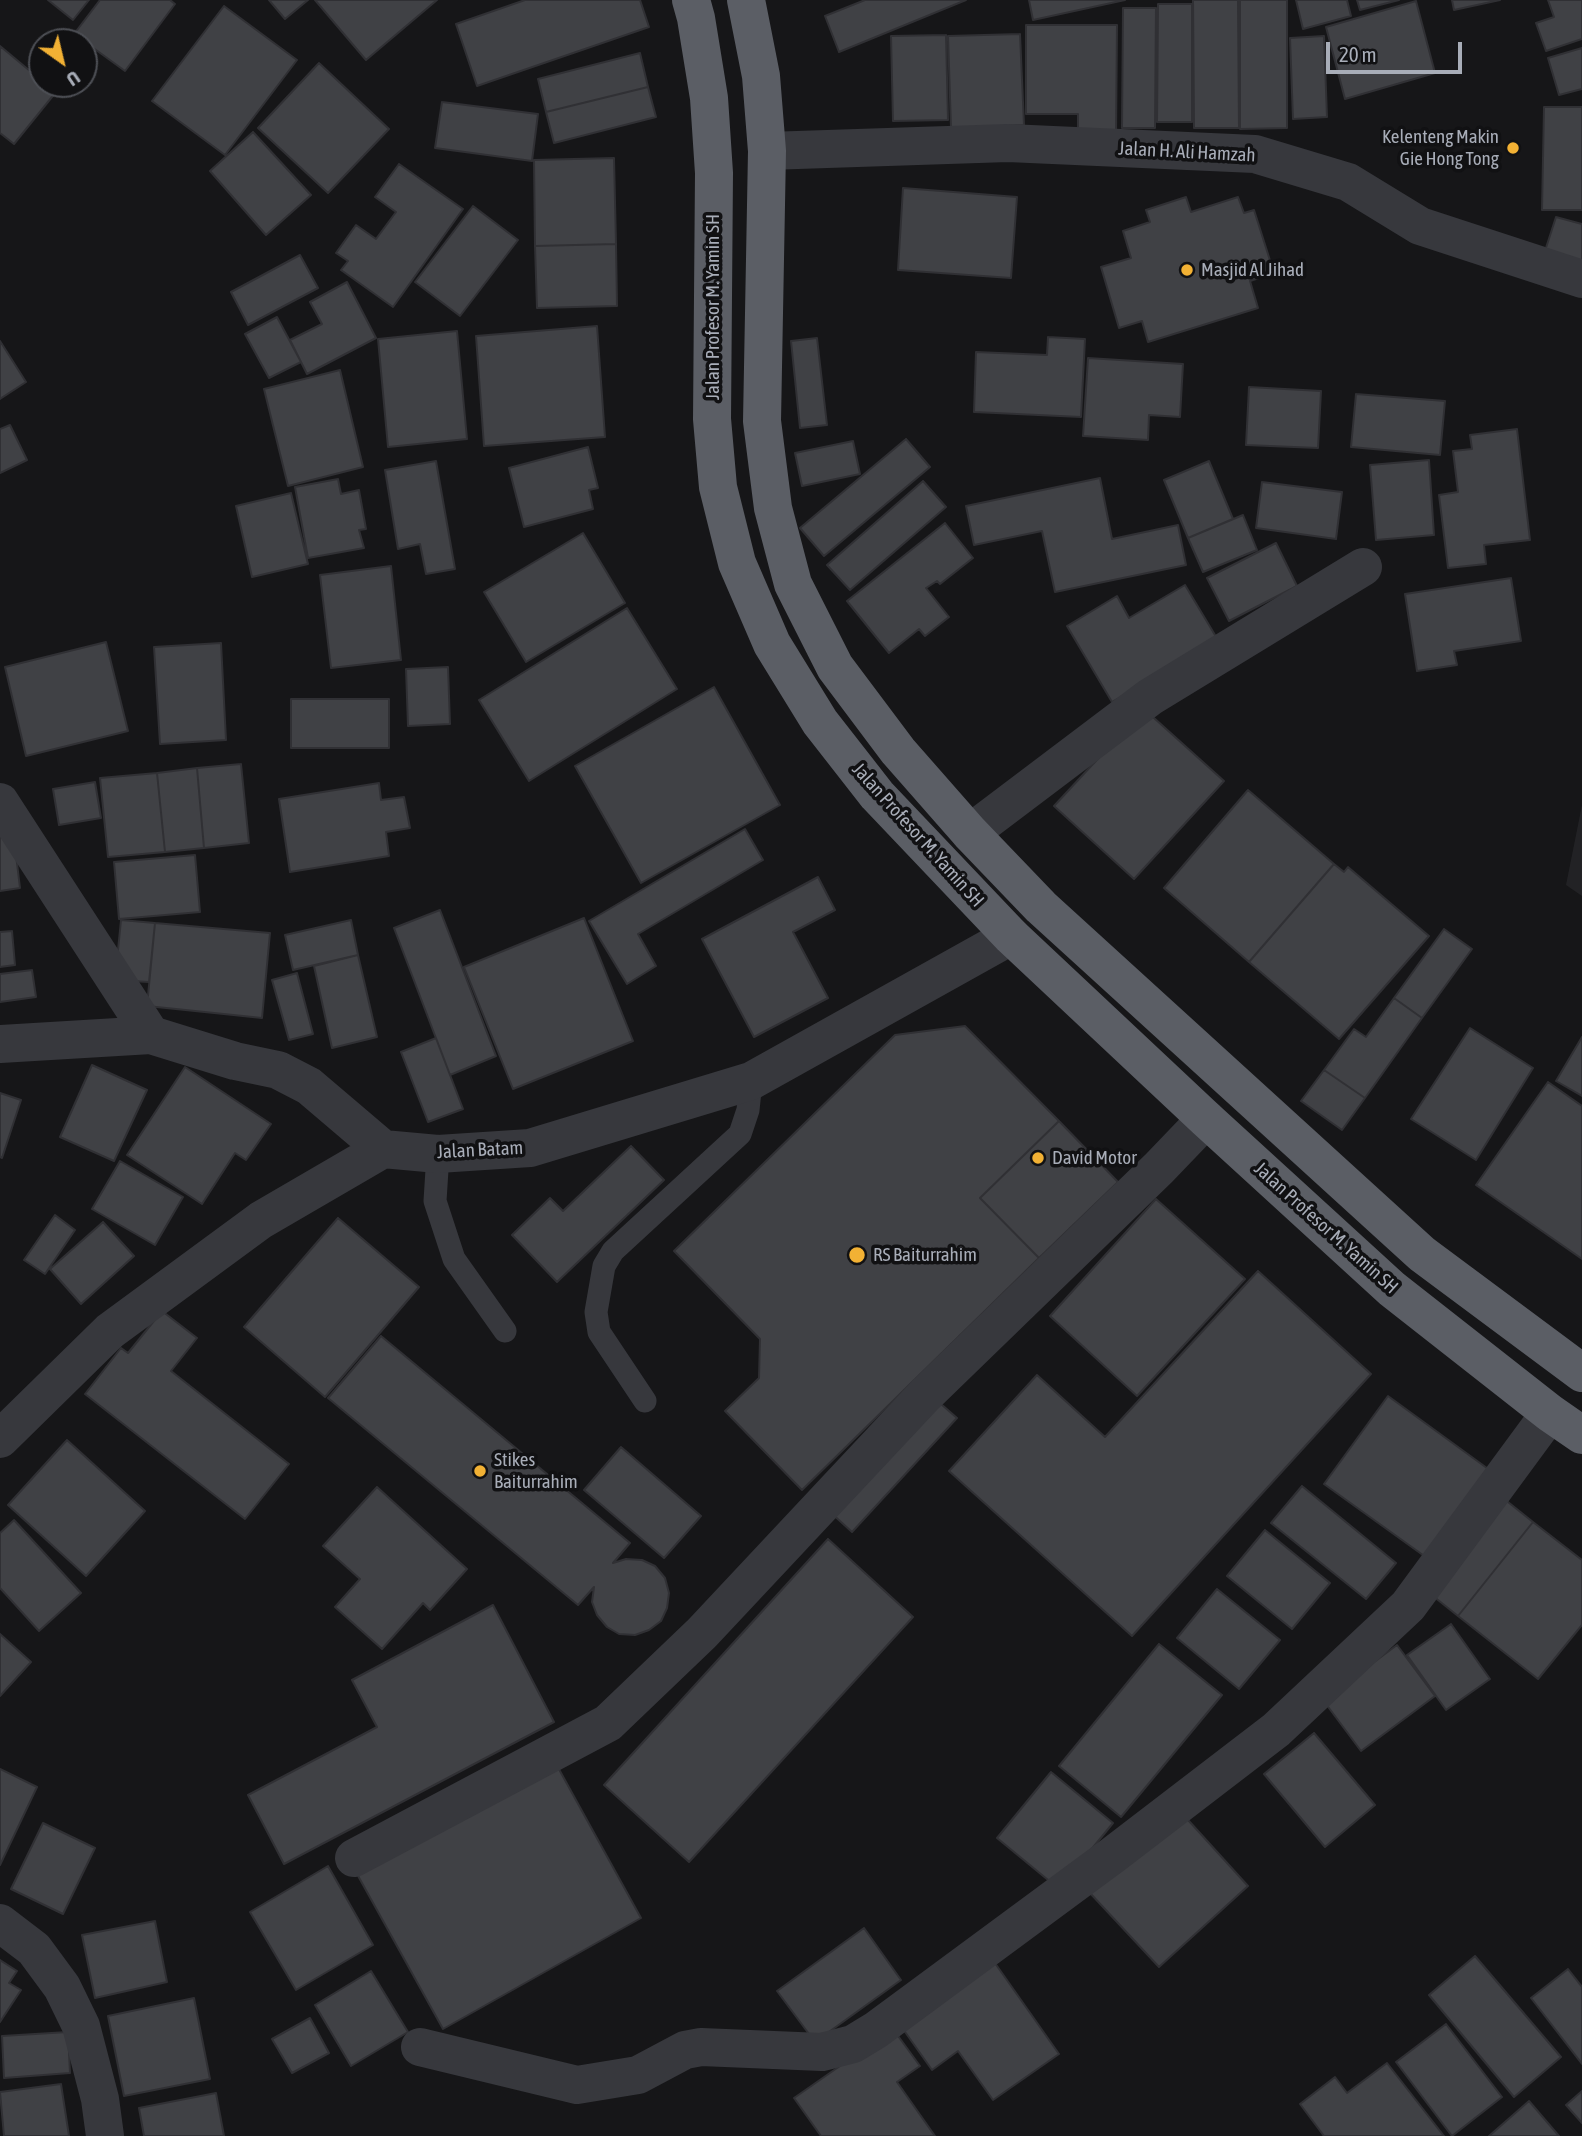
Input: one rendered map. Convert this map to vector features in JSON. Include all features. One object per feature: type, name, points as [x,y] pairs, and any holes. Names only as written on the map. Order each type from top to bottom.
[{"type":"highway","name":"Jalan Profesor M. Yamin SH","points":[[691,0],[709,98],[714,173],[712,419],[718,487],[737,563],[772,644],[820,722],[877,795],[1011,936],[1206,1119],[1392,1289],[1582,1435]]},
{"type":"highway","name":"Jalan Profesor M. Yamin SH","points":[[746,0],[761,76],[767,151],[762,421],[773,508],[793,584],[835,667],[898,751],[1041,907],[1422,1254],[1582,1373]]},
{"type":"street","name":"Jalan H. Ali Hamzah","points":[[767,151],[1009,143],[1255,154],[1348,182],[1420,226],[1582,279]]},
{"type":"street","points":[[970,832],[1150,697],[1363,567]]},
{"type":"street","points":[[0,802],[151,1035]]},
{"type":"street","name":"Jalan Batam","points":[[383,1149],[438,1154],[530,1148],[751,1081],[1011,936]]},
{"type":"street","points":[[0,1044],[151,1035],[278,1070],[309,1086],[383,1149],[261,1220],[110,1331],[0,1439]]},
{"type":"street","points":[[354,1858],[608,1723],[702,1633],[925,1395],[1206,1119]]},
{"type":"street","points":[[420,2047],[578,2085],[638,2075],[685,2050],[701,2047],[822,2052],[853,2044],[876,2030],[1091,1871],[1276,1730],[1408,1606],[1550,1413]]},
{"type":"street","points":[[0,1923],[34,1949],[62,1987],[80,2026],[100,2099],[105,2136]]},
{"type":"lane","points":[[645,1401],[599,1332],[596,1312],[604,1266],[612,1251],[740,1134],[748,1110],[751,1081]]},
{"type":"lane","points":[[438,1154],[435,1201],[454,1259],[505,1331]]},
{"type":"shaded area","points":[[1582,805],[1582,896],[1566,885]]},
{"type":"building","points":[[48,0],[89,0],[73,20]]},
{"type":"building","points":[[100,0],[170,0],[175,4],[125,71],[98,51],[98,28],[79,28]]},
{"type":"building","points":[[269,0],[308,0],[285,19]]},
{"type":"building","points":[[315,0],[437,0],[366,60]]},
{"type":"building","points":[[525,0],[640,0],[649,27],[477,86],[456,24]]},
{"type":"building","points":[[865,0],[966,0],[839,52],[825,16]]},
{"type":"building","points":[[1029,0],[1125,0],[1033,20]]},
{"type":"building","points":[[1193,0],[1238,0],[1239,128],[1194,128]]},
{"type":"building","points":[[1240,0],[1287,0],[1287,128],[1240,129]]},
{"type":"building","points":[[1296,0],[1347,0],[1351,16],[1303,29]]},
{"type":"building","points":[[1357,0],[1399,0],[1360,10]]},
{"type":"building","points":[[1452,0],[1500,0],[1454,10]]},
{"type":"building","points":[[1548,0],[1582,0],[1582,39],[1546,51],[1536,23],[1554,17]]},
{"type":"building","points":[[1416,1],[1435,73],[1345,99],[1326,27]]},
{"type":"building","points":[[1158,4],[1192,4],[1192,122],[1157,122]]},
{"type":"building","points":[[224,6],[297,60],[225,155],[152,101]]},
{"type":"building","points":[[1123,8],[1156,8],[1155,128],[1122,128]]},
{"type":"building","points":[[1026,25],[1117,25],[1116,137],[1078,137],[1078,114],[1026,114]]},
{"type":"building","points":[[1020,34],[1024,125],[951,128],[948,36]]},
{"type":"building","points":[[946,35],[948,120],[893,121],[891,36]]},
{"type":"building","points":[[1324,36],[1327,117],[1293,119],[1290,38]]},
{"type":"building","points":[[0,46],[28,69],[28,98],[51,98],[14,144],[0,133]]},
{"type":"building","points":[[1582,48],[1582,89],[1559,95],[1548,58]]},
{"type":"building","points":[[640,53],[648,87],[546,112],[538,79]]},
{"type":"building","points":[[319,63],[389,129],[328,193],[258,128]]},
{"type":"building","points":[[648,87],[656,117],[554,143],[546,112]]},
{"type":"building","points":[[442,102],[538,114],[532,161],[435,148]]},
{"type":"building","points":[[1544,107],[1582,107],[1582,210],[1542,210]]},
{"type":"building","points":[[253,132],[311,195],[266,235],[210,171]]},
{"type":"building","points":[[614,158],[616,244],[535,246],[534,160]]},
{"type":"building","points":[[399,164],[463,209],[393,307],[341,270],[348,261],[336,253],[356,225],[376,239],[396,212],[375,197]]},
{"type":"building","points":[[903,188],[1017,197],[1011,278],[898,270]]},
{"type":"building","name":"Masjid Al Jihad","points":[[1186,197],[1191,212],[1238,197],[1244,213],[1254,210],[1274,273],[1250,281],[1258,308],[1148,342],[1142,321],[1119,328],[1101,267],[1131,258],[1123,231],[1150,222],[1146,210]]},
{"type":"building","points":[[473,206],[518,240],[460,316],[415,282]]},
{"type":"building","points":[[1556,217],[1582,224],[1582,265],[1544,254]]},
{"type":"building","points":[[616,244],[617,306],[537,308],[535,246]]},
{"type":"building","points":[[300,255],[318,288],[248,325],[231,292]]},
{"type":"building","points":[[347,282],[376,338],[307,374],[290,340],[322,324],[310,302]]},
{"type":"building","points":[[277,317],[301,362],[269,378],[245,334]]},
{"type":"building","points":[[597,326],[605,437],[484,446],[476,336]]},
{"type":"building","points":[[457,331],[467,439],[388,447],[378,339]]},
{"type":"building","points":[[1048,337],[1085,339],[1081,417],[974,412],[976,352],[1047,355]]},
{"type":"building","points":[[817,338],[827,425],[800,428],[791,341]]},
{"type":"building","points":[[0,341],[26,382],[0,399]]},
{"type":"building","points":[[1088,358],[1183,364],[1180,417],[1149,415],[1148,440],[1083,436]]},
{"type":"building","points":[[340,370],[363,467],[288,486],[264,389]]},
{"type":"building","points":[[1249,387],[1321,391],[1318,448],[1246,445]]},
{"type":"building","points":[[1356,394],[1445,401],[1440,455],[1351,447]]},
{"type":"building","points":[[10,425],[27,460],[0,473],[0,429]]},
{"type":"building","points":[[1517,429],[1530,540],[1484,545],[1486,564],[1448,568],[1439,495],[1458,492],[1453,451],[1472,449],[1470,435]]},
{"type":"building","points":[[906,439],[930,467],[824,556],[800,528]]},
{"type":"building","points":[[853,441],[860,474],[802,486],[795,453]]},
{"type":"building","points":[[588,447],[598,488],[589,490],[593,509],[524,527],[509,468]]},
{"type":"building","points":[[1429,460],[1434,535],[1376,540],[1370,465]]},
{"type":"building","points":[[436,461],[455,569],[426,574],[420,544],[398,549],[385,470]]},
{"type":"building","points":[[1209,461],[1233,519],[1188,538],[1164,480]]},
{"type":"building","points":[[1100,478],[1112,539],[1178,525],[1186,565],[1055,592],[1042,531],[974,545],[966,506]]},
{"type":"building","points":[[338,479],[341,494],[359,490],[366,529],[359,530],[364,548],[308,558],[295,487]]},
{"type":"building","points":[[923,481],[946,507],[850,590],[827,565]]},
{"type":"building","points":[[1262,482],[1342,492],[1336,539],[1256,528]]},
{"type":"building","points":[[291,493],[308,564],[252,577],[236,506]]},
{"type":"building","points":[[1243,515],[1257,550],[1203,572],[1188,538]]},
{"type":"building","points":[[945,523],[973,558],[940,584],[937,581],[926,588],[949,617],[925,636],[919,629],[889,653],[847,601]]},
{"type":"building","points":[[583,533],[625,603],[526,662],[484,592]]},
{"type":"building","points":[[1276,543],[1297,586],[1229,621],[1207,578]]},
{"type":"building","points":[[391,566],[401,660],[331,668],[320,575]]},
{"type":"building","points":[[1511,578],[1521,641],[1454,651],[1457,665],[1417,671],[1405,594]]},
{"type":"building","points":[[1185,585],[1218,640],[1112,702],[1067,626],[1117,596],[1129,618]]},
{"type":"building","points":[[627,608],[677,689],[529,781],[479,700]]},
{"type":"building","points":[[106,642],[128,731],[26,756],[5,667]]},
{"type":"building","points":[[221,643],[226,740],[160,744],[154,647]]},
{"type":"building","points":[[448,667],[450,724],[408,726],[406,669]]},
{"type":"building","points":[[714,687],[780,805],[641,883],[575,766]]},
{"type":"building","points":[[291,699],[389,699],[389,748],[291,748]]},
{"type":"building","points":[[1144,709],[1224,781],[1134,879],[1054,806]]},
{"type":"building","points":[[241,764],[249,843],[204,848],[197,768]]},
{"type":"building","points":[[197,768],[204,848],[165,852],[157,773]]},
{"type":"building","points":[[157,773],[165,852],[108,857],[100,778]]},
{"type":"building","points":[[95,782],[101,818],[59,825],[53,789]]},
{"type":"building","points":[[379,783],[381,800],[404,797],[410,828],[386,832],[389,856],[290,872],[279,799]]},
{"type":"building","points":[[1248,790],[1334,864],[1249,962],[1164,888]]},
{"type":"building","points":[[745,829],[763,860],[638,934],[656,966],[627,984],[589,921]]},
{"type":"building","points":[[13,830],[20,888],[0,891],[0,832]]},
{"type":"building","points":[[195,855],[200,912],[119,919],[114,862]]},
{"type":"building","points":[[1334,864],[1344,872],[1348,867],[1429,936],[1339,1039],[1249,962]]},
{"type":"building","points":[[818,877],[835,910],[793,932],[828,998],[754,1037],[702,939]]},
{"type":"building","points":[[440,910],[496,1056],[450,1075],[394,928]]},
{"type":"building","points":[[584,918],[633,1041],[513,1089],[464,967]]},
{"type":"building","points":[[121,920],[155,923],[149,982],[115,980]]},
{"type":"building","points":[[351,920],[358,955],[293,970],[285,935]]},
{"type":"building","points":[[155,923],[270,933],[262,1018],[147,1006]]},
{"type":"building","points":[[1444,929],[1472,949],[1422,1018],[1394,998]]},
{"type":"building","points":[[12,931],[15,965],[0,967],[0,932]]},
{"type":"building","points":[[358,955],[377,1037],[332,1048],[314,966]]},
{"type":"building","points":[[32,970],[36,997],[0,1002],[0,974]]},
{"type":"building","points":[[297,973],[313,1034],[289,1040],[272,980]]},
{"type":"building","points":[[1394,998],[1422,1018],[1365,1098],[1324,1070],[1354,1029],[1366,1037]]},
{"type":"building","name":"RS Baiturrahim","points":[[965,1026],[1059,1121],[980,1198],[1039,1258],[802,1490],[725,1411],[759,1378],[760,1339],[674,1251],[895,1035]]},
{"type":"building","points":[[1470,1028],[1533,1068],[1476,1160],[1411,1119]]},
{"type":"building","points":[[1582,1037],[1582,1096],[1556,1081]]},
{"type":"building","points":[[436,1038],[463,1109],[428,1122],[401,1052]]},
{"type":"building","points":[[92,1065],[147,1090],[114,1161],[60,1137]]},
{"type":"building","points":[[185,1067],[271,1124],[246,1160],[235,1153],[202,1204],[127,1155]]},
{"type":"building","points":[[1324,1070],[1365,1098],[1342,1130],[1301,1101]]},
{"type":"building","points":[[1548,1082],[1582,1106],[1582,1259],[1476,1185]]},
{"type":"building","points":[[0,1093],[21,1100],[2,1158],[0,1157]]},
{"type":"building","points":[[1059,1121],[1118,1182],[1039,1258],[980,1198]]},
{"type":"building","points":[[631,1146],[664,1180],[557,1282],[512,1235],[550,1198],[563,1211]]},
{"type":"building","points":[[120,1161],[183,1197],[155,1245],[92,1209]]},
{"type":"building","points":[[1156,1199],[1245,1279],[1137,1396],[1050,1316]]},
{"type":"building","points":[[55,1215],[75,1230],[45,1274],[24,1260]]},
{"type":"building","points":[[338,1218],[419,1287],[325,1397],[244,1327]]},
{"type":"building","points":[[103,1222],[134,1256],[81,1304],[50,1269]]},
{"type":"building","points":[[1258,1271],[1371,1374],[1132,1636],[949,1471],[1037,1375],[1105,1437]]},
{"type":"building","points":[[162,1311],[197,1338],[171,1371],[289,1464],[245,1519],[85,1394],[121,1348],[128,1353]]},
{"type":"building","name":"Stikes Baiturrahim","points":[[381,1336],[630,1543],[613,1563],[626,1559],[642,1560],[655,1566],[665,1578],[669,1593],[667,1608],[661,1621],[649,1630],[635,1635],[619,1634],[607,1627],[597,1615],[592,1602],[594,1587],[578,1605],[328,1398]]},
{"type":"building","points":[[1388,1396],[1491,1471],[1427,1558],[1324,1484]]},
{"type":"building","points":[[933,1397],[957,1418],[852,1532],[829,1511]]},
{"type":"building","points":[[67,1440],[145,1511],[86,1576],[8,1505]]},
{"type":"building","points":[[621,1447],[701,1516],[664,1558],[584,1490]]},
{"type":"building","points":[[1302,1486],[1396,1563],[1366,1599],[1271,1523]]},
{"type":"building","points":[[377,1487],[467,1569],[430,1610],[423,1603],[382,1649],[335,1607],[360,1579],[323,1546]]},
{"type":"building","points":[[1498,1494],[1533,1522],[1458,1616],[1423,1588]]},
{"type":"building","points":[[14,1520],[81,1593],[39,1631],[0,1588],[0,1533]]},
{"type":"building","points":[[1533,1522],[1582,1560],[1582,1625],[1538,1679],[1458,1616]]},
{"type":"building","points":[[1265,1530],[1330,1583],[1292,1629],[1227,1576]]},
{"type":"building","points":[[828,1539],[913,1617],[689,1862],[604,1785]]},
{"type":"building","points":[[1217,1589],[1280,1640],[1239,1689],[1177,1638]]},
{"type":"building","points":[[493,1605],[554,1722],[284,1864],[248,1795],[377,1727],[352,1680]]},
{"type":"building","points":[[1451,1624],[1490,1679],[1446,1710],[1407,1655]]},
{"type":"building","points":[[0,1634],[31,1662],[0,1696]]},
{"type":"building","points":[[1159,1644],[1222,1695],[1121,1817],[1059,1766]]},
{"type":"building","points":[[1397,1645],[1435,1696],[1361,1751],[1323,1700]]},
{"type":"building","points":[[1314,1733],[1375,1805],[1325,1847],[1264,1774]]},
{"type":"building","points":[[555,1762],[641,1918],[443,2029],[357,1874]]},
{"type":"building","points":[[0,1769],[37,1787],[0,1865]]},
{"type":"building","points":[[1051,1772],[1113,1823],[1059,1889],[997,1838]]},
{"type":"building","points":[[1179,1810],[1248,1886],[1159,1967],[1089,1892]]},
{"type":"building","points":[[43,1823],[95,1848],[63,1914],[11,1889]]},
{"type":"building","points":[[328,1866],[373,1945],[296,1990],[250,1912]]},
{"type":"building","points":[[155,1921],[167,1982],[95,1998],[82,1935]]},
{"type":"building","points":[[864,1928],[901,1980],[815,2042],[777,1991]]},
{"type":"building","points":[[990,1956],[1059,2054],[993,2100],[958,2051],[932,2070],[898,2022]]},
{"type":"building","points":[[1475,1956],[1561,2057],[1514,2097],[1429,1995]]},
{"type":"building","points":[[0,1960],[17,1971],[9,1983],[21,1990],[0,2022]]},
{"type":"building","points":[[1568,1969],[1582,1987],[1582,2064],[1531,1998]]},
{"type":"building","points":[[371,1971],[408,2032],[351,2066],[315,2005]]},
{"type":"building","points":[[194,1998],[210,2079],[124,2096],[108,2016]]},
{"type":"building","points":[[310,2018],[329,2053],[292,2073],[272,2039]]},
{"type":"building","points":[[1446,2024],[1502,2097],[1452,2136],[1396,2062]]},
{"type":"building","points":[[893,2029],[920,2066],[897,2082],[935,2136],[821,2136],[794,2098]]},
{"type":"building","points":[[68,2032],[70,2073],[4,2078],[2,2036]]},
{"type":"building","points":[[1387,2063],[1444,2136],[1324,2136],[1300,2104],[1335,2077],[1347,2093]]},
{"type":"building","points":[[61,2084],[69,2136],[4,2136],[0,2092]]},
{"type":"building","points":[[1582,2091],[1582,2123],[1566,2105]]},
{"type":"building","points":[[216,2093],[224,2136],[144,2136],[139,2108]]},
{"type":"building","points":[[1529,2101],[1559,2136],[1489,2136]]},
{"type":"place","name":"Kelenteng Makin Gie Hong Tong","points":[[1513,148]]},
{"type":"place","name":"Masjid Al Jihad","points":[[1187,270]]},
{"type":"place","name":"David Motor","points":[[1038,1158]]},
{"type":"place","name":"RS Baiturrahim","points":[[857,1255]]},
{"type":"place","name":"Stikes Baiturrahim","points":[[480,1471]]}]
